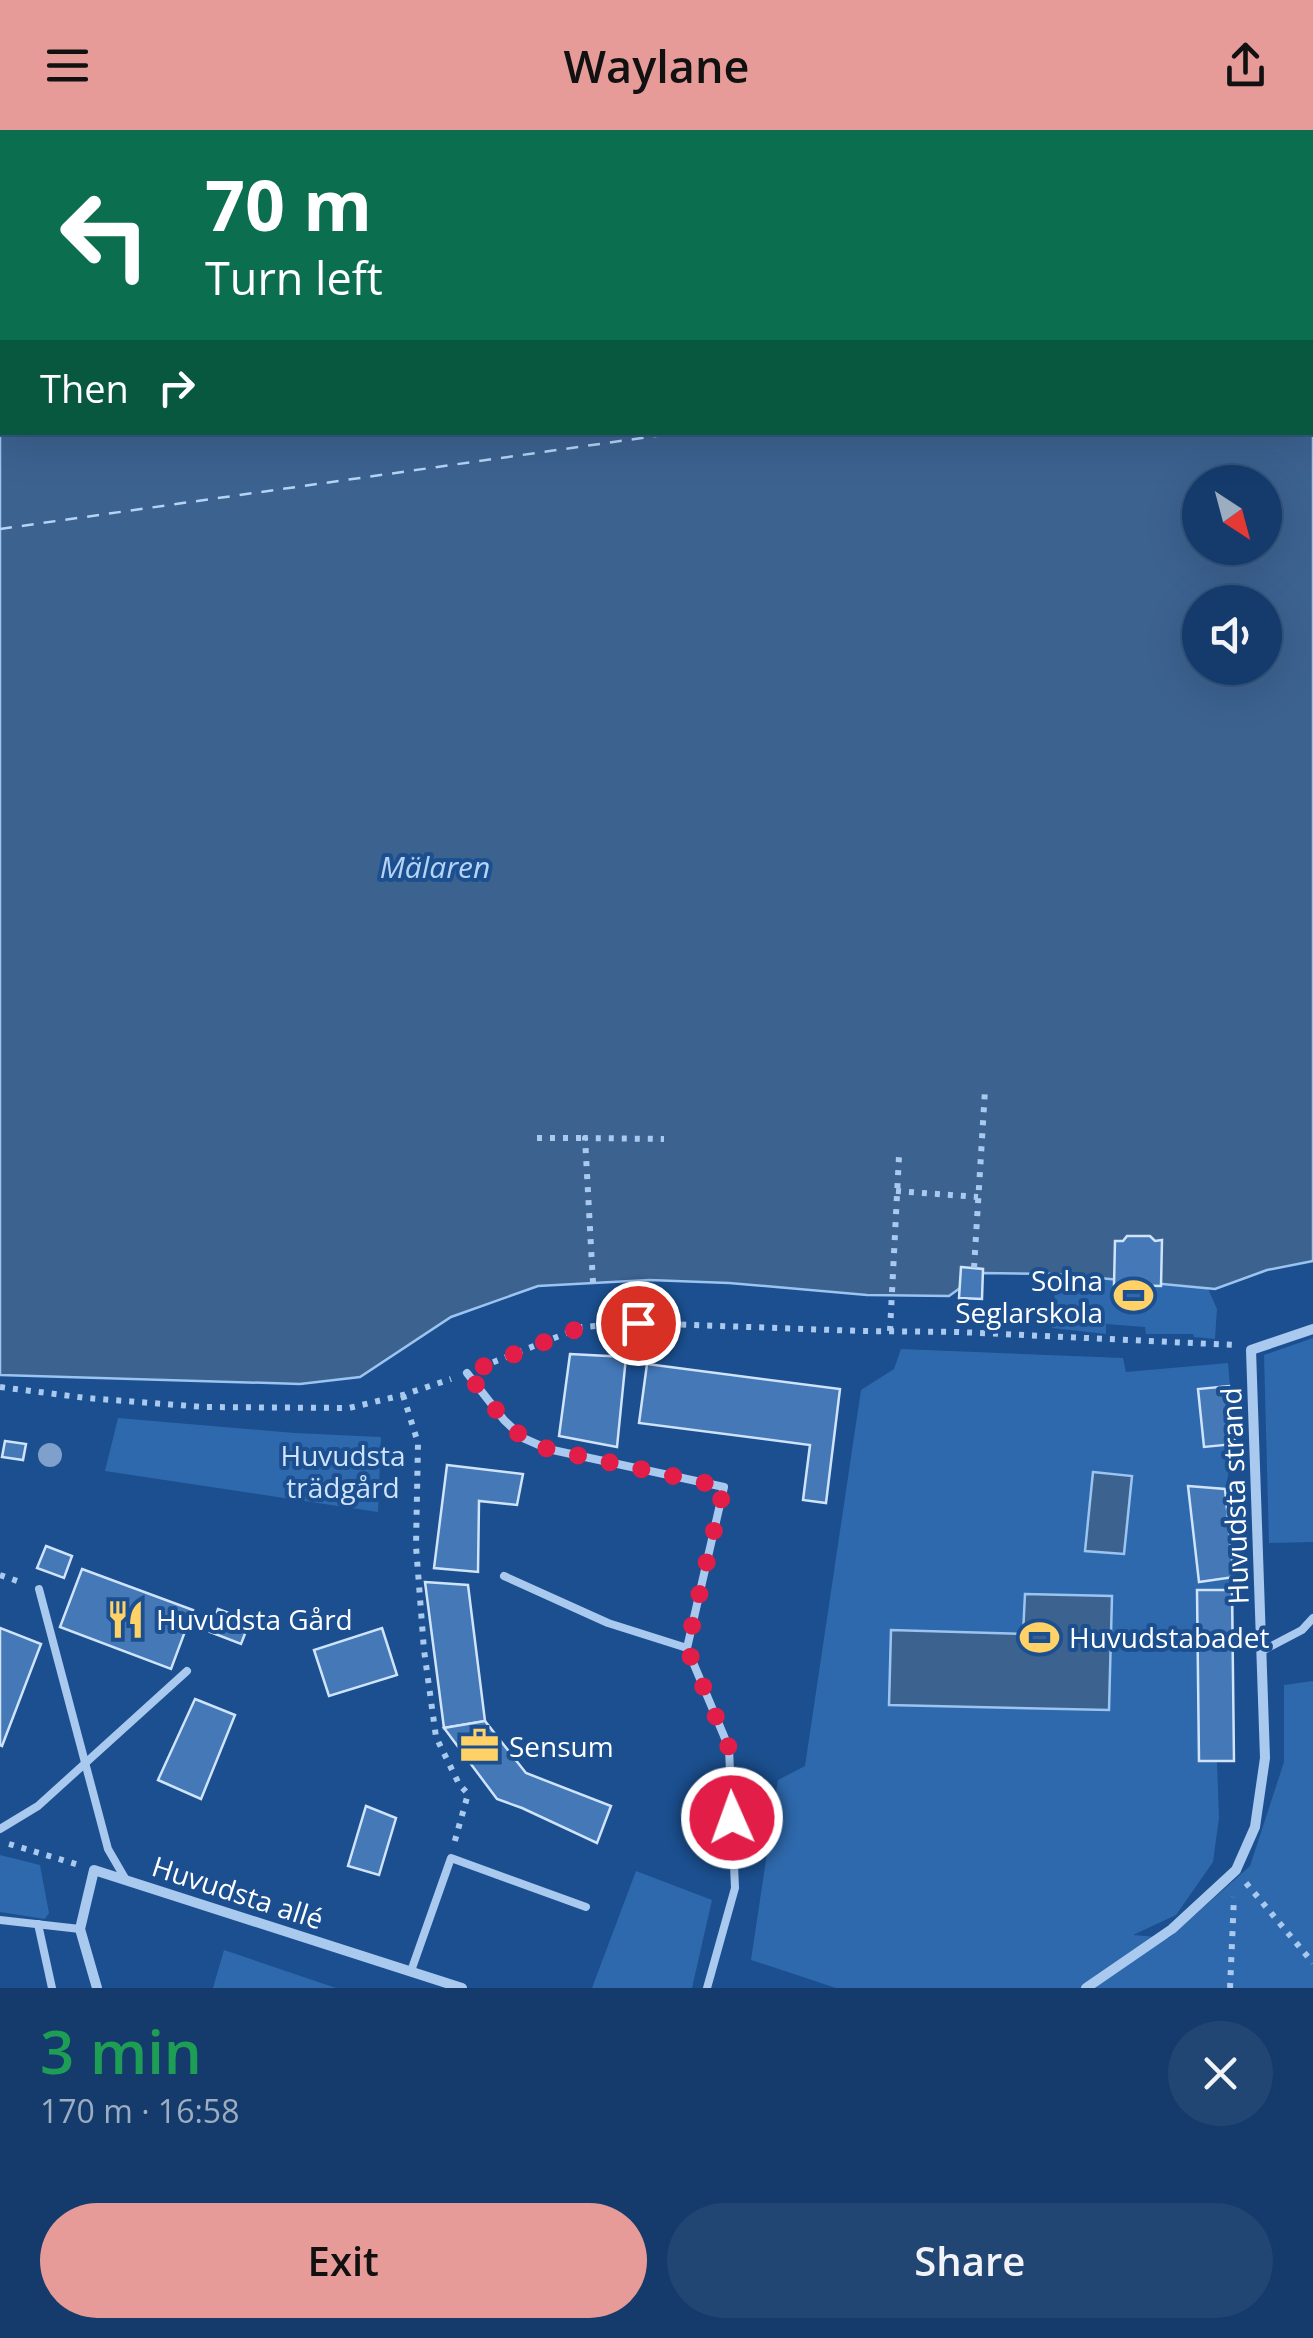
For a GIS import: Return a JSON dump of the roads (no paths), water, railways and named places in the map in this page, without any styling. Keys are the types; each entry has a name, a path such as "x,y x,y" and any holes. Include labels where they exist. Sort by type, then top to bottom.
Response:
{"street":[{"name":"Huvudsta strand","path":"1086,1988 1172,1928 1236,1870 1255,1827 1266,1758 1251,1350 1313,1329"},
{"name":"Huvudsta allé","path":"80,1929 94,1870 462,1988"},
{"path":"80,1929 97,1988"}],"lane":[{"path":"467,1373 504,1420 535,1444 724,1487 687,1648 729,1748 735,1888 708,1988"},
{"path":"504,1576 608,1623 687,1648"},
{"path":"38,1589 108,1849 126,1880"},
{"path":"1262,1651 1302,1630 1313,1618"},
{"path":"0,1829 38,1806 187,1671"},
{"path":"411,1971 450,1858 586,1907"},
{"path":"0,1920 80,1929"},
{"path":"38,1924 52,1988"}],"water":[{"name":"Mälaren","path":"0,435 1313,435 1313,1261 1267,1270 1215,1289 1057,1274 981,1273 949,1296 867,1295 649,1280 538,1286 451,1317 360,1377 300,1384 0,1375"},
{"path":"1093,1472 1132,1476 1124,1554 1085,1551"},
{"path":"1025,1594 1112,1596 1109,1710 889,1705 891,1630 1023,1634"}],"place":[{"name":"Solna Seglarskola","path":"1133,1296"},
{"name":"Huvudsta Gård","path":"126,1619"},
{"name":"Huvudstabadet","path":"1039,1637"},
{"name":"Sensum","path":"479,1746"}],"park label":[{"name":"Huvudsta trädgård","path":"343,1471"}]}
